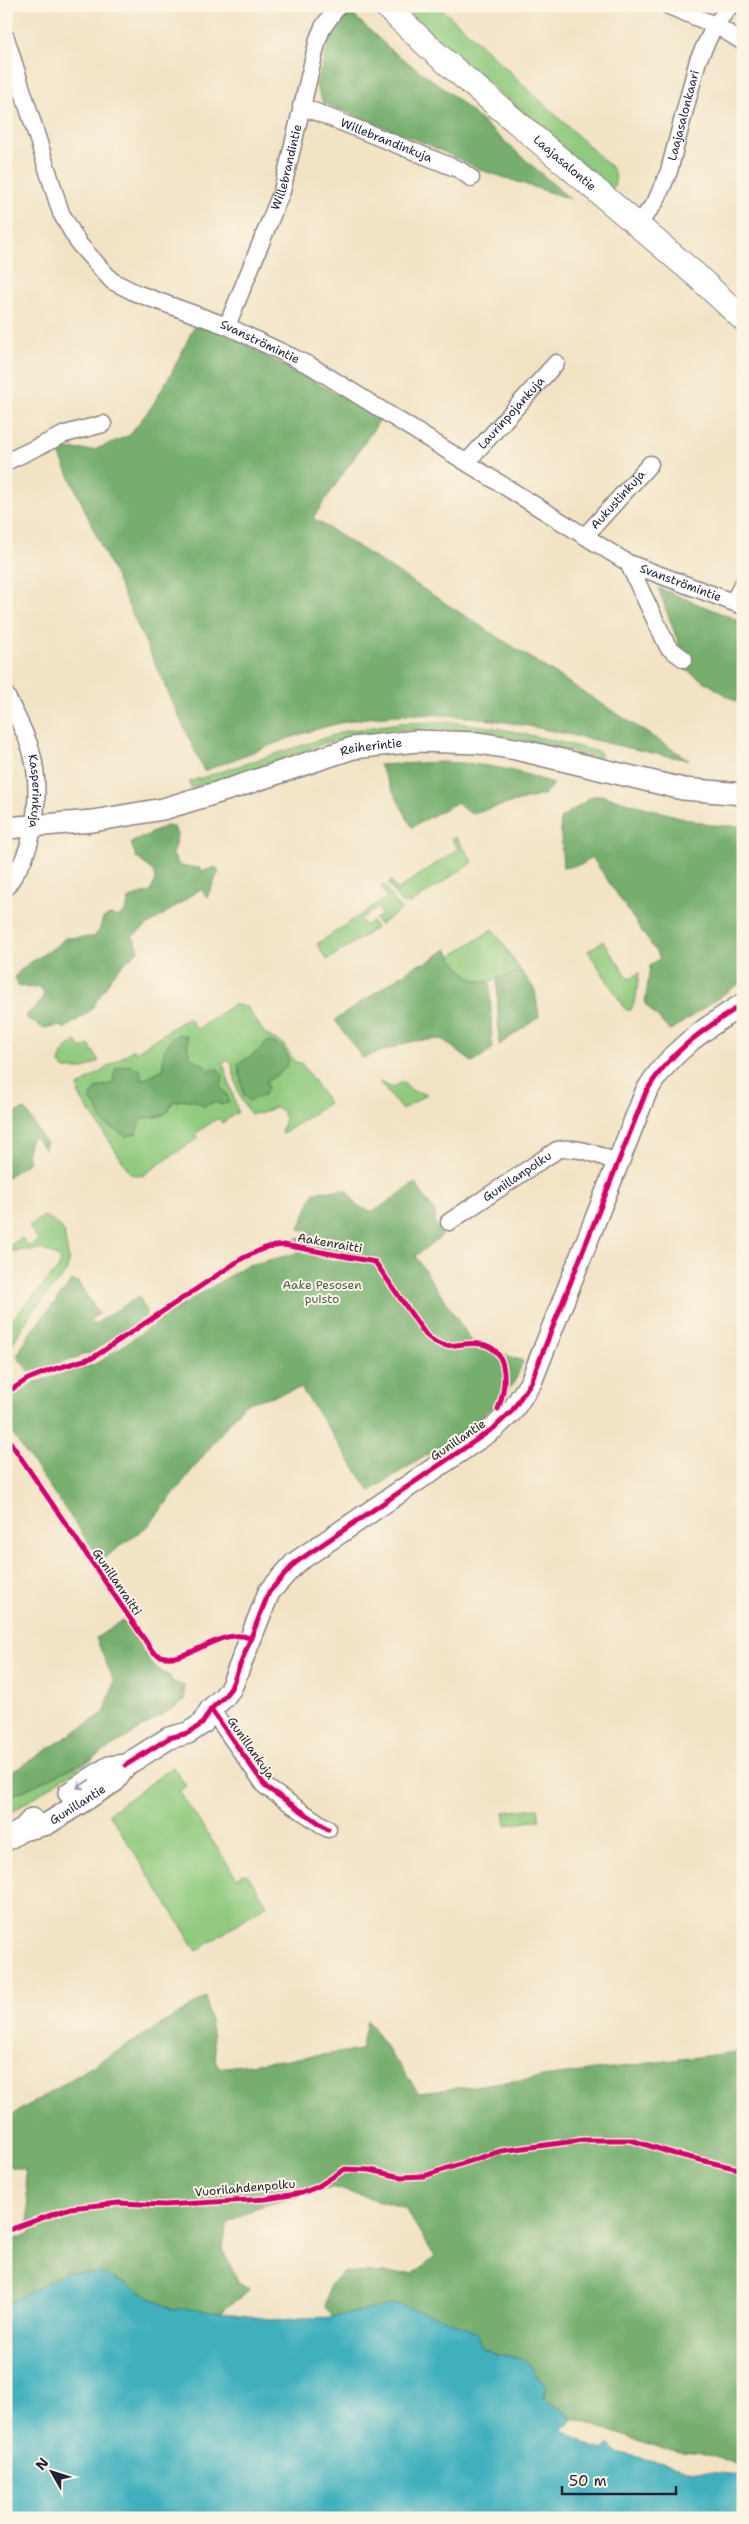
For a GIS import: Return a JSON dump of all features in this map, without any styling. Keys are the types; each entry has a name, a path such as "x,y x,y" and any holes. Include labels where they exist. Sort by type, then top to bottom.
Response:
{"main road":[{"name":"Laajasalontie","path":"386,6 432,50 638,225 743,319"}],"street":[{"name":"Willebrandintie","path":"227,326 282,191 318,39 323,27 338,6"},
{"path":"669,6 715,25 743,42"},
{"name":"Laajasalonkaari","path":"638,225 650,210 668,175 698,60 715,25 730,6"},
{"name":"Svanströmintie","path":"6,38 61,213 69,230 102,273 121,286 227,326 332,377 628,563 738,604 743,584"},
{"name":"Willebrandinkuja","path":"301,106 460,170 471,178"},
{"name":"Laurinpojankuja","path":"467,462 556,363"},
{"path":"6,462 65,434 103,424"},
{"name":"Aukustinkuja","path":"584,536 650,464"},
{"name":"Svanströmintie","path":"628,563 668,647 684,659"},
{"name":"Kasperinkuja","path":"6,695 29,744 33,758 36,794 34,825 24,858 6,888"},
{"name":"Reiherintie","path":"6,828 93,821 162,809 236,787 335,753 375,745 417,741 478,743 516,749 682,789 743,794"},
{"name":"Gunillantie","path":"14,1835 47,1824 116,1781 126,1765 169,1738 181,1720 193,1712 211,1709 231,1688 269,1592 295,1563 494,1428 522,1398 531,1382 646,1092 657,1073 688,1041 743,1004"},
{"name":"Gunillanpolku","path":"450,1222 556,1150 575,1149 619,1163"},
{"name":"Gunillankuja","path":"211,1709 266,1787 328,1828"}],"green space":[{"path":"401,6 438,6 612,168 616,180 613,187 610,190"},
{"path":"350,12 392,51 450,93 570,199 484,171 427,144 323,103 316,86 333,28"},
{"path":"198,319 381,418 313,518 689,760 493,720 414,714 374,717 330,725 204,771 57,449 94,450 130,435 152,406 172,372"},
{"path":"658,588 743,622 743,706 677,664 680,647"},
{"path":"448,722 505,730 543,738 600,752 600,758 484,731 448,729 397,730 331,741 247,772 191,788 189,782 346,731 400,723"},
{"path":"440,762 498,768 526,774 554,784 543,795 472,813 456,803 412,827 379,765"},
{"path":"600,795 709,825 743,826 743,981 670,1031 645,1004 650,966 660,958 592,857 583,864 563,868 560,819 593,796"},
{"path":"166,826 174,827 177,835 173,855 180,866 199,868 203,871 216,867 219,871 207,897 201,889 132,936 138,946 138,951 116,971 90,1011 64,1029 61,1026 43,1028 26,1018 28,1013 38,1006 44,994 39,986 29,988 18,985 15,976 65,938 94,937 99,931 103,918 110,915 117,917 126,911 129,898 151,892 155,880 154,872 136,857 131,843"},
{"path":"456,837 473,862 410,904 401,903 388,883 391,881 397,890 458,849 452,839"},
{"path":"384,885 401,910 379,925 375,919 382,915 378,908 360,919 365,926 372,922 376,928 327,960 317,944 387,897 381,887"},
{"path":"493,929 521,971 490,981 474,979 459,967 451,956"},
{"path":"603,941 629,979 639,973 636,998 631,1010 626,1010 588,951"},
{"path":"447,949 459,967 470,977 482,982 490,982 492,1049 473,1063 442,1039 413,1041 362,1058 335,1020 418,964 426,963"},
{"path":"521,971 535,990 539,1017 499,1045 497,979"},
{"path":"233,1005 246,1006 265,1034 283,1044 295,1062 301,1063 329,1103 283,1134 281,1131 285,1119 282,1110 274,1107 263,1113 251,1114 246,1108 240,1095 230,1060 223,1063 238,1112 222,1123 218,1118 195,1134 198,1138 142,1176 131,1174 79,1095 78,1087 134,1049 136,1052 188,1017 197,1029","holes":["266,1042 281,1072 266,1082 264,1095 249,1101 244,1096 238,1064 259,1051","188,1055 194,1061 202,1063 227,1095 204,1106 188,1100 171,1103 164,1114 143,1119 137,1128 126,1136 103,1123 96,1105 96,1088 113,1083 142,1081"]},
{"path":"178,1034 187,1036 189,1052 192,1058 208,1070 218,1069 223,1075 221,1088 227,1095 229,1102 222,1105 214,1102 204,1106 192,1100 176,1101 172,1103 164,1114 143,1119 137,1128 136,1134 126,1136 103,1123 96,1105 90,1101 95,1090 113,1083 115,1069 122,1066 128,1065 140,1070 142,1080 164,1069 165,1049"},
{"path":"76,1041 82,1049 89,1045 99,1061 84,1069 65,1069 60,1064 61,1056"},
{"path":"266,1042 275,1043 282,1048 289,1062 281,1072 266,1082 268,1088 264,1095 249,1101 244,1096 238,1064 259,1051"},
{"path":"402,1081 413,1091 427,1094 402,1110 379,1082 393,1088"},
{"path":"25,1109 46,1144 45,1149 33,1136 29,1142 29,1162 6,1178 6,1133 12,1114"},
{"name":"Aake Pesosen puisto","path":"415,1183 436,1214 435,1223 443,1235 415,1256 473,1343 523,1361 515,1380 501,1398 467,1428 370,1491 301,1388 244,1404 149,1525 101,1560 6,1425 6,1403 33,1383 98,1363 175,1310 245,1266 297,1253 296,1238 312,1236 309,1231 299,1229 314,1192 347,1190 357,1206 373,1212"},
{"path":"44,1216 52,1220 64,1231 69,1262 66,1272 29,1316 11,1346 6,1339 6,1326 58,1269 61,1260 43,1250 6,1252 6,1248 22,1238 28,1247 39,1241 29,1226"},
{"path":"72,1281 78,1282 99,1314 90,1320 93,1325 139,1296 146,1312 145,1317 90,1353 29,1372 17,1356 30,1333"},
{"path":"123,1620 151,1664 170,1677 173,1682 184,1686 185,1701 100,1754 6,1799 6,1776 104,1713 114,1682 96,1638"},
{"path":"100,1754 6,1816 6,1799"},
{"path":"173,1767 186,1786 179,1791 237,1878 246,1873 267,1904 197,1951 109,1813"},
{"path":"538,1808 540,1820 506,1825 504,1812"},
{"path":"206,1997 218,2068 361,2050 367,2020 419,2093 743,2051 743,2466 702,2453 663,2449 572,2418 567,2412 544,2400 547,2385 535,2375 531,2366 522,2358 497,2355 395,2304 333,2317 325,2307 330,2285 343,2272 413,2274 435,2257 405,2208 332,2187 256,2208 228,2223 222,2249 239,2283 250,2290 220,2312 173,2310 128,2285 102,2274 66,2272 6,2305 6,2243 30,2233 25,2169 6,2166 6,2119"}],"water":[{"path":"66,2272 102,2274 128,2285 173,2310 198,2309 269,2319 333,2317 395,2304 447,2319 477,2333 481,2347 497,2355 522,2358 531,2366 535,2375 547,2385 544,2400 567,2412 572,2418 570,2424 562,2428 563,2431 591,2446 603,2450 609,2444 617,2452 694,2471 743,2475 743,2518 6,2518 6,2305"}],"cycle path":[{"path":"126,1765 169,1738 188,1733 202,1724 211,1709 231,1688 269,1592 295,1563 494,1428 512,1411 531,1382 646,1092 665,1065 688,1042 743,1004"},
{"name":"Aakenraitti","path":"6,1393 28,1379 94,1357 243,1258 267,1247 284,1245 375,1262 426,1335 434,1341 447,1346 473,1343 491,1347 502,1361 504,1370 503,1391 498,1409"},
{"name":"Gunillanraitti","path":"6,1436 153,1652 164,1657 175,1657 225,1638 238,1636 250,1638"},
{"path":"211,1709 266,1787 328,1829"},
{"name":"Vuorilahdenpolku","path":"6,2231 70,2208 119,2203 164,2205 266,2199 302,2193 317,2187 345,2169 370,2170 401,2177 424,2176 501,2151 583,2140 631,2140 675,2154 743,2170"}]}
